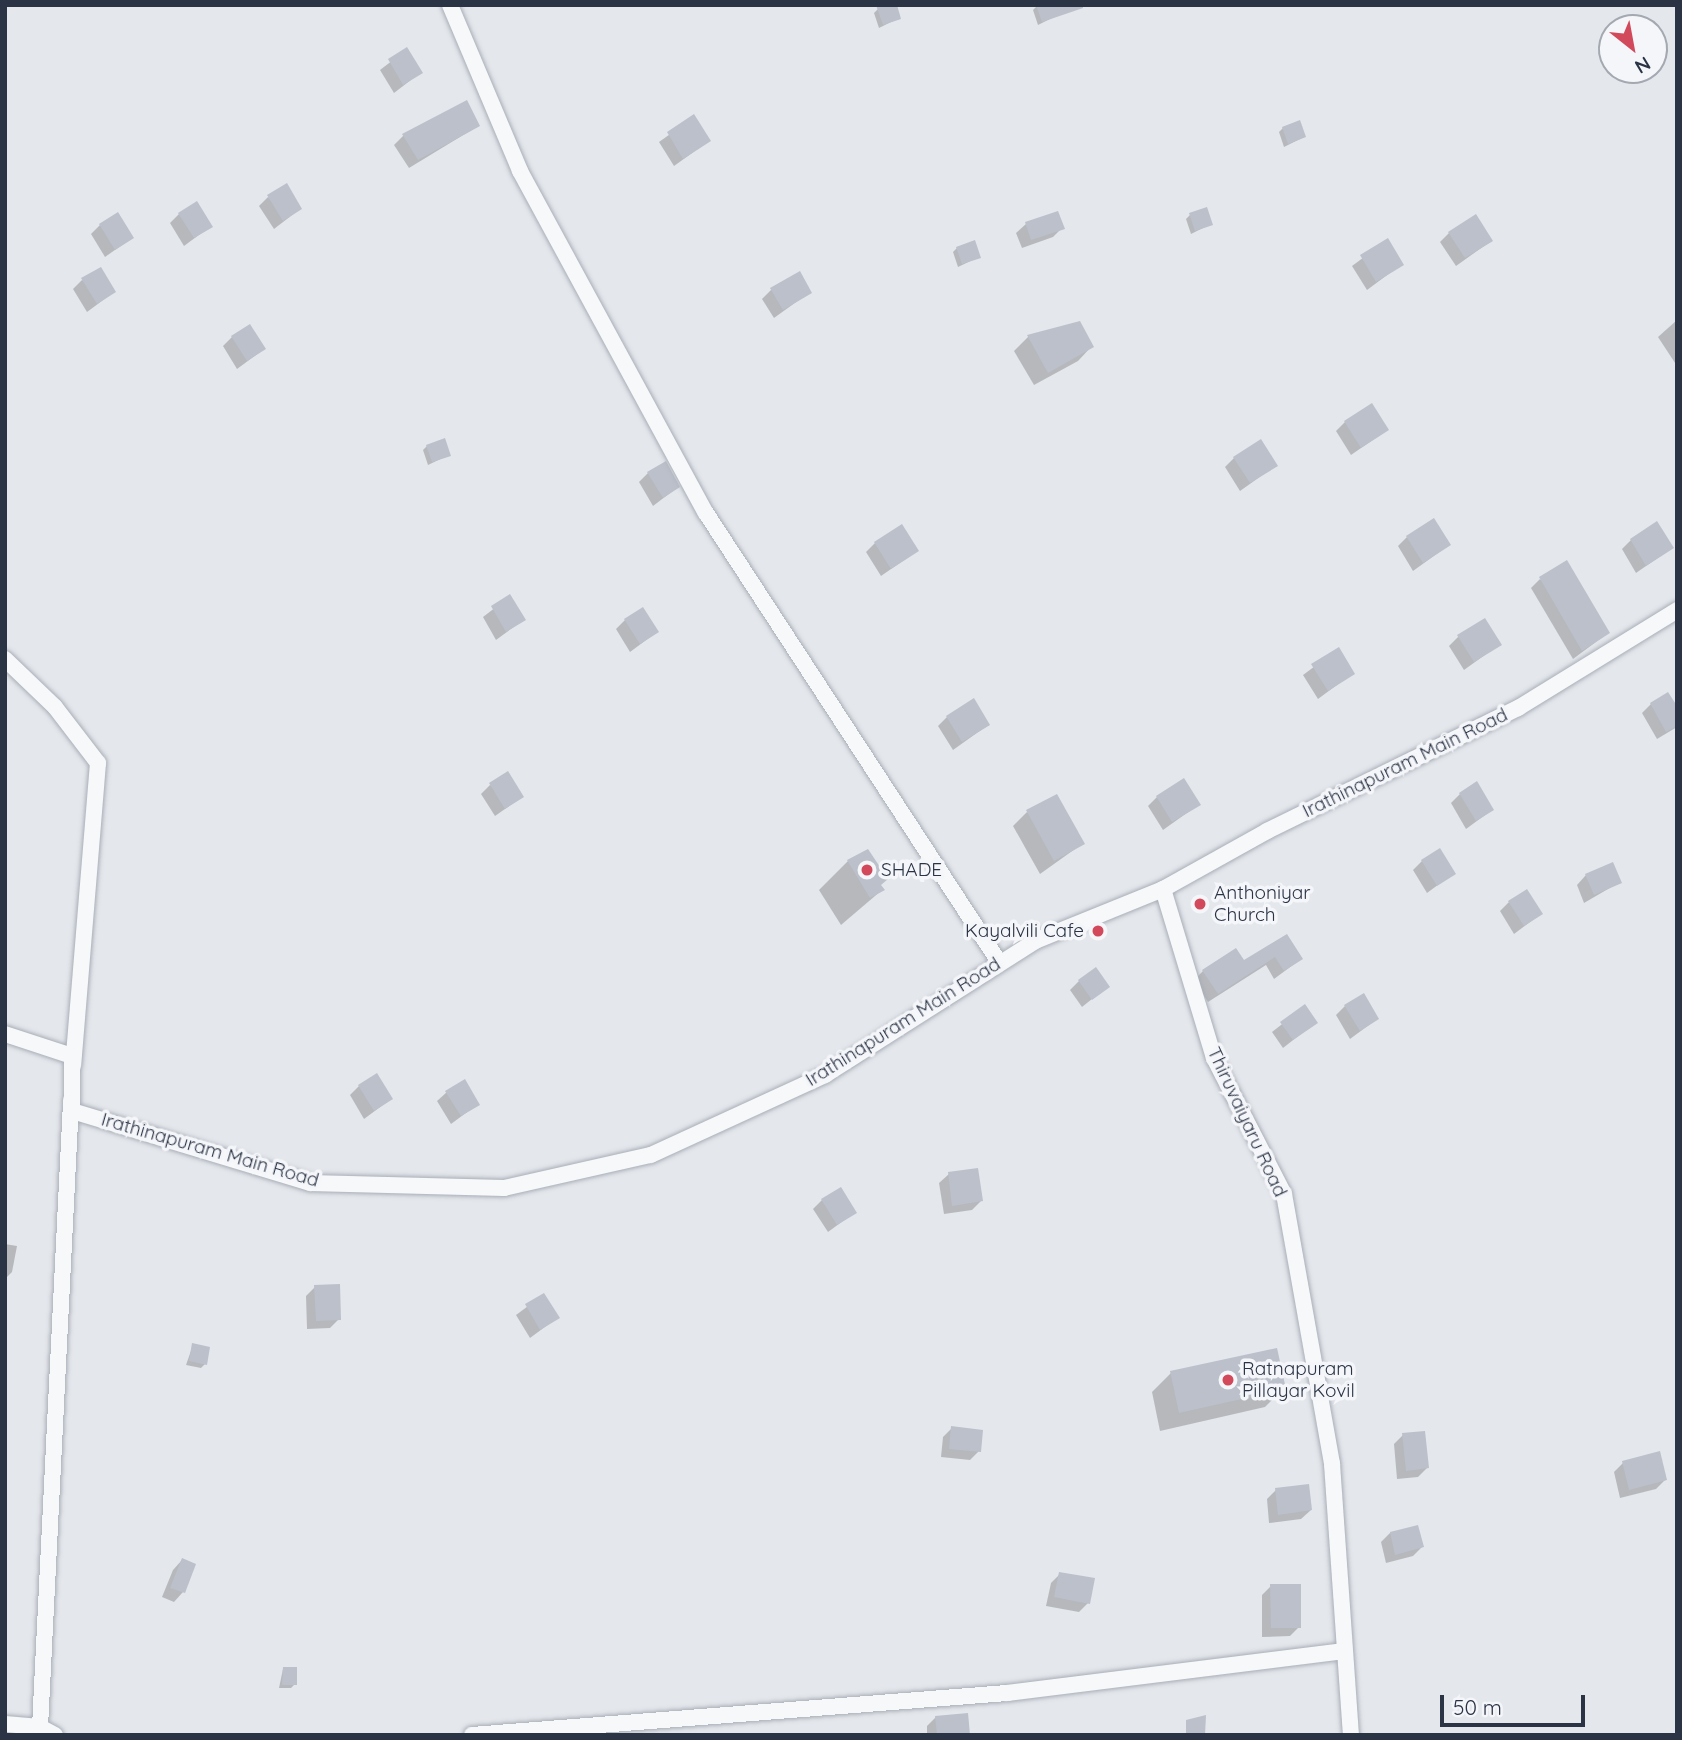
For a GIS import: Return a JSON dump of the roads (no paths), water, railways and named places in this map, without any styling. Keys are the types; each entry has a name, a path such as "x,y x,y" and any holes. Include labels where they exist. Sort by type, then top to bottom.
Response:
{"street":[{"path":"450,5 520,171 706,513 999,962"},
{"name":"Irathinapuram Main Road","path":"5,1034 72,1056 72,1111 310,1183 504,1188 651,1155 825,1075 1035,941 1164,889 1267,831 1518,708 1677,610"},
{"path":"5,659 54,707 98,763 72,1078 47,1731 5,1724"},
{"name":"Thiruvaiyaru Road","path":"1164,889 1214,1058 1284,1194 1332,1464 1351,1735"},
{"path":"472,1735 1007,1693 1344,1651"}],"place":[{"name":"SHADE","path":"867,870"},
{"name":"Anthoniyar Church","path":"1200,904"},
{"name":"Kayalvili Cafe","path":"1098,931"},
{"name":"Ratnapuram Pillayar Kovil","path":"1228,1380"}]}
